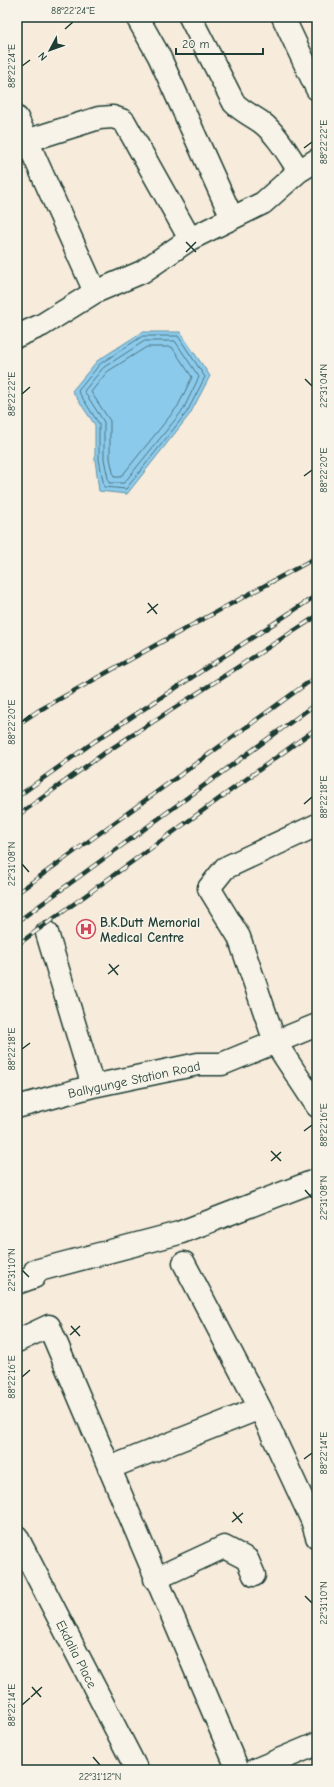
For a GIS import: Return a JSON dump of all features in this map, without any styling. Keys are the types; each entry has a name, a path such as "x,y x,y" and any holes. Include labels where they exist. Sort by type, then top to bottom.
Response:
{"street":[{"path":"137,17 159,56 232,218"},
{"path":"17,336 42,325 95,292 142,272 190,239 263,203 308,166 261,122 243,112 234,103 190,17"},
{"path":"283,17 317,89"},
{"path":"26,141 99,118 113,117 124,121 190,239"},
{"path":"17,118 95,292"},
{"path":"317,825 224,868 209,888 239,937 275,1042 317,1106"},
{"path":"47,933 93,1086"},
{"name":"Ballygunge Station Road","path":"17,1107 93,1086 198,1064 222,1064 317,1025"},
{"path":"17,1283 34,1278 35,1271 179,1233 317,1180"},
{"path":"184,1263 260,1408 315,1525"},
{"path":"17,1340 48,1326 238,1770"},
{"path":"109,1468 260,1408"},
{"path":"155,1579 224,1547 247,1559 254,1575"},
{"name":"Ekdalia Place","path":"20,1550 137,1770"},
{"path":"255,1770 317,1744"}],"water":[{"path":"142,332 180,332 210,376 190,414 127,494 99,491 95,459 95,425 72,391 97,361"}],"railway":[{"path":"17,725 38,711 317,557"},
{"path":"17,797 95,741 317,595"},
{"path":"17,816 103,754 317,616"},
{"path":"17,893 317,676"},
{"path":"17,922 317,703"},
{"path":"17,945 317,728"}],"place":[{"name":"B.K.Dutt Memorial Medical Centre","path":"86,929"}]}
